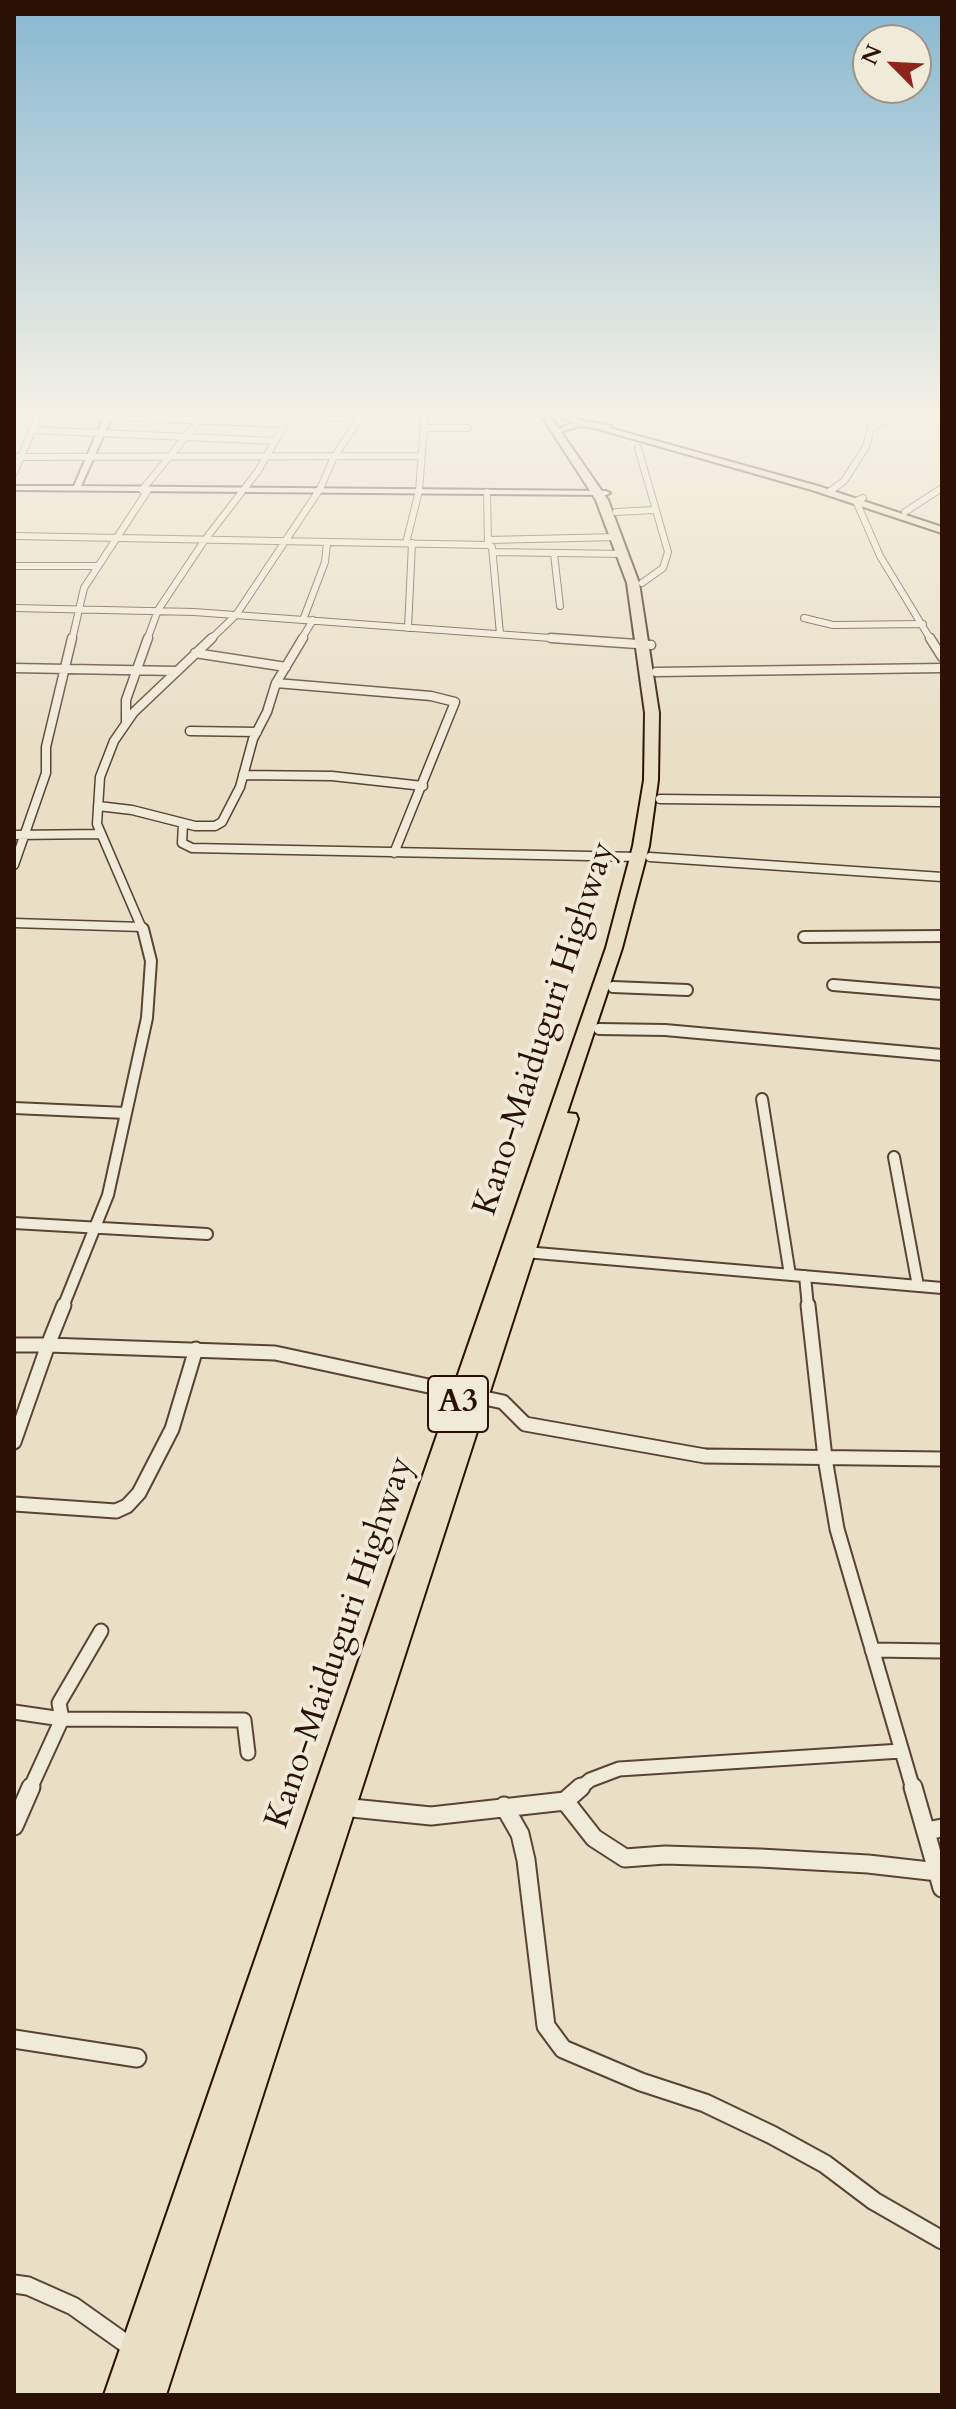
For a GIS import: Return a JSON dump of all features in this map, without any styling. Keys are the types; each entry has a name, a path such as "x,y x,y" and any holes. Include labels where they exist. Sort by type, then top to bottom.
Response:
{"highway":[{"name":"Kano-Maiduguri Highway","path":"122,2395 206,2183 342,1807 469,1396 525,1252 613,987 660,799 663,737 656,672 614,524"},
{"name":"Kano-Maiduguri Highway","path":"148,2395 206,2183 645,857 652,737 642,583 617,524"}],"street":[{"path":"14,865 19,835 46,773 46,747 84,588 124,524"},
{"path":"126,723 124,709 158,610 217,524"},
{"path":"14,1442 48,1345 108,1195 147,1018 151,961 142,927 97,824 100,777 114,741 126,723 236,615 296,524"},
{"path":"408,628 409,543 413,524"},
{"path":"489,524 500,634"},
{"path":"642,583 663,568 668,552 659,524"},
{"path":"869,524 880,556 942,657"},
{"path":"14,536 327,544 621,546"},
{"path":"303,620 325,562 327,544"},
{"path":"490,546 554,554 621,546"},
{"path":"554,554 560,606"},
{"path":"14,566 96,566"},
{"path":"14,608 158,610 646,645"},
{"path":"804,618 833,625 923,624"},
{"path":"98,806 132,810 204,827 222,822 243,775 276,683 313,620"},
{"path":"195,653 286,667"},
{"path":"14,668 176,671"},
{"path":"656,672 942,668"},
{"path":"276,683 431,696 455,702 394,853"},
{"path":"190,731 257,732"},
{"path":"243,775 332,776 423,786"},
{"path":"660,799 942,802"},
{"path":"183,824 182,843 192,848 645,857 942,877"},
{"path":"19,835 101,834"},
{"path":"14,923 142,927"},
{"path":"804,937 942,936"},
{"path":"833,985 942,994"},
{"path":"613,987 687,990"},
{"path":"599,1029 665,1030 942,1055"},
{"path":"565,1801 594,1838 625,1858 665,1855 868,1864 940,1880 934,1829 901,1751 837,1529 798,1275 762,1099"},
{"path":"14,1108 126,1113"},
{"path":"894,1157 918,1286"},
{"path":"14,1223 207,1234"},
{"path":"525,1252 942,1288"},
{"path":"14,1345 275,1353 503,1402 525,1424 705,1456 942,1459"},
{"path":"14,1504 116,1511 127,1506 139,1493 172,1429 196,1349"},
{"path":"14,1826 62,1719 59,1703 101,1631"},
{"path":"872,1650 942,1651"},
{"path":"14,1712 62,1719 244,1720 248,1753"},
{"path":"342,1807 431,1816 565,1801 590,1780 619,1769 901,1751"},
{"path":"504,1806 520,1834 526,1860 546,2026 563,2049 641,2082 705,2103 772,2135 825,2164 874,2201 942,2240"},
{"path":"14,2039 137,2058"},
{"path":"14,2284 28,2286 73,2306 137,2352"}]}
